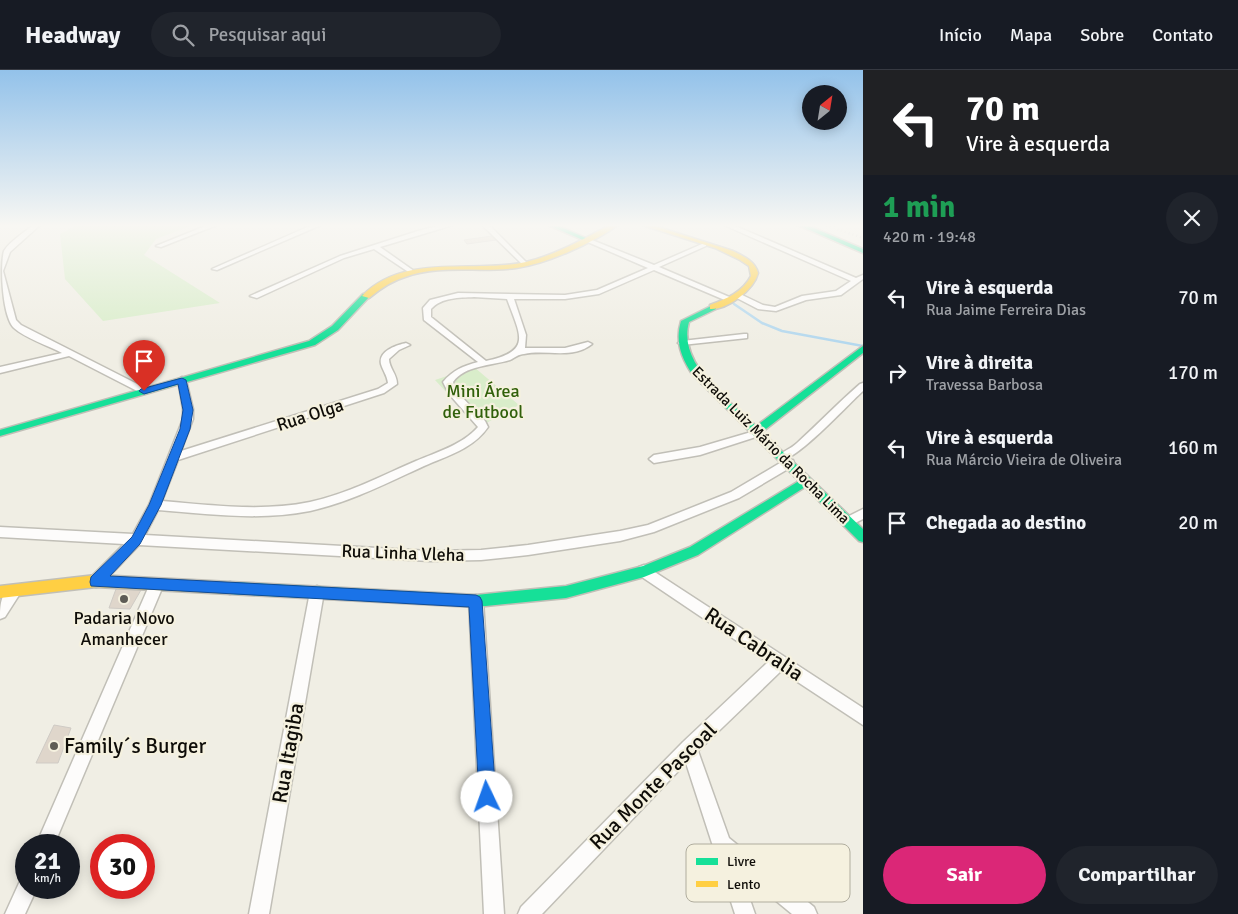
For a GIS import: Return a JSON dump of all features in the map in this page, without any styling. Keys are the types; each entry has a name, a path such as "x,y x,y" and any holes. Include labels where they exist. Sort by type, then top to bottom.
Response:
{"main road":[{"path":"0,434 320,340 334,330 367,295 388,282 412,272 443,266 503,267 522,264"},
{"path":"682,343 682,327 686,321 704,310 733,298 754,280 753,267 749,264"},
{"name":"Estrada Luiz Mário da Rocha Lima","path":"682,343 695,372 863,537"},
{"path":"757,432 862,350"},
{"path":"7,592 96,582 476,601 566,592 644,572 694,550 807,481"}],"street":[{"path":"215,269 226,264"},
{"path":"254,296 325,264"},
{"path":"401,264 412,272"},
{"path":"646,264 733,298 776,310 805,298 838,293 860,279"},
{"path":"484,363 427,318 425,312 427,306 452,296 584,295 613,287 658,264"},
{"path":"824,264 860,279"},
{"path":"0,271 9,321 26,332 72,353 144,391"},
{"path":"510,296 521,335 522,346 520,351"},
{"path":"682,343 744,336"},
{"name":"Rua Olga","path":"174,457 381,391 392,384 392,379 384,363 385,358 396,348 406,344"},
{"path":"155,505 256,511 309,506 337,498 455,448 480,432 482,423 452,392 448,382 454,374 484,363 506,358 520,351 566,351 588,344"},
{"path":"0,370 72,353"},
{"path":"96,582 136,540 155,505 188,419 182,380"},
{"name":"Rua Linha Vleha","path":"0,532 430,556 481,556 620,536 650,529 735,496 786,460 863,386"},
{"path":"654,459 700,451 757,432"},
{"path":"847,522 863,514"},
{"name":"Rua Cabralia","path":"644,572 863,717"},
{"path":"50,834 156,586"},
{"path":"0,613 7,592"},
{"name":"Rua Itagiba","path":"259,914 317,592"},
{"path":"476,601 494,914"},
{"name":"Rua Monte Pascoal","path":"528,914 689,748 780,661"},
{"path":"689,748 723,844"},
{"path":"15,914 22,899"},
{"path":"741,902 745,914"},
{"path":"793,902 808,914"}],"green space":[{"path":"63,264 159,264 220,303 103,321 65,279"},
{"name":"Mini Área de Futbool","path":"474,367 519,405 479,427 435,380"}],"building":[{"name":"Padaria Novo Amanhecer","path":"116,589 141,590 130,609 109,608"},
{"name":"Family´s Burger","path":"54,725 71,728 58,763 36,763"}],"waterway":[{"path":"734,304 762,323 782,331 863,346"}],"traffic: fast":[{"path":"0,433 312,343 335,328 366,296"},
{"path":"713,307 685,321 683,328 682,341 688,360 695,372 863,537"},
{"path":"756,431 863,349"},
{"path":"230,588 476,601 566,592 644,571 694,551 807,481"}],"traffic: slow":[{"path":"366,296 384,283 402,275 420,271 495,268 523,264"},
{"path":"713,307 737,296 747,287 754,275 754,270 750,264"},
{"path":"0,592 96,581 230,588"}],"place":[{"name":"Padaria Novo Amanhecer","path":"124,599"},
{"name":"Family´s Burger","path":"54,746"}],"route":[{"path":"144,391 182,380 188,419 155,505 136,540 96,582 476,601 487,797"}]}
